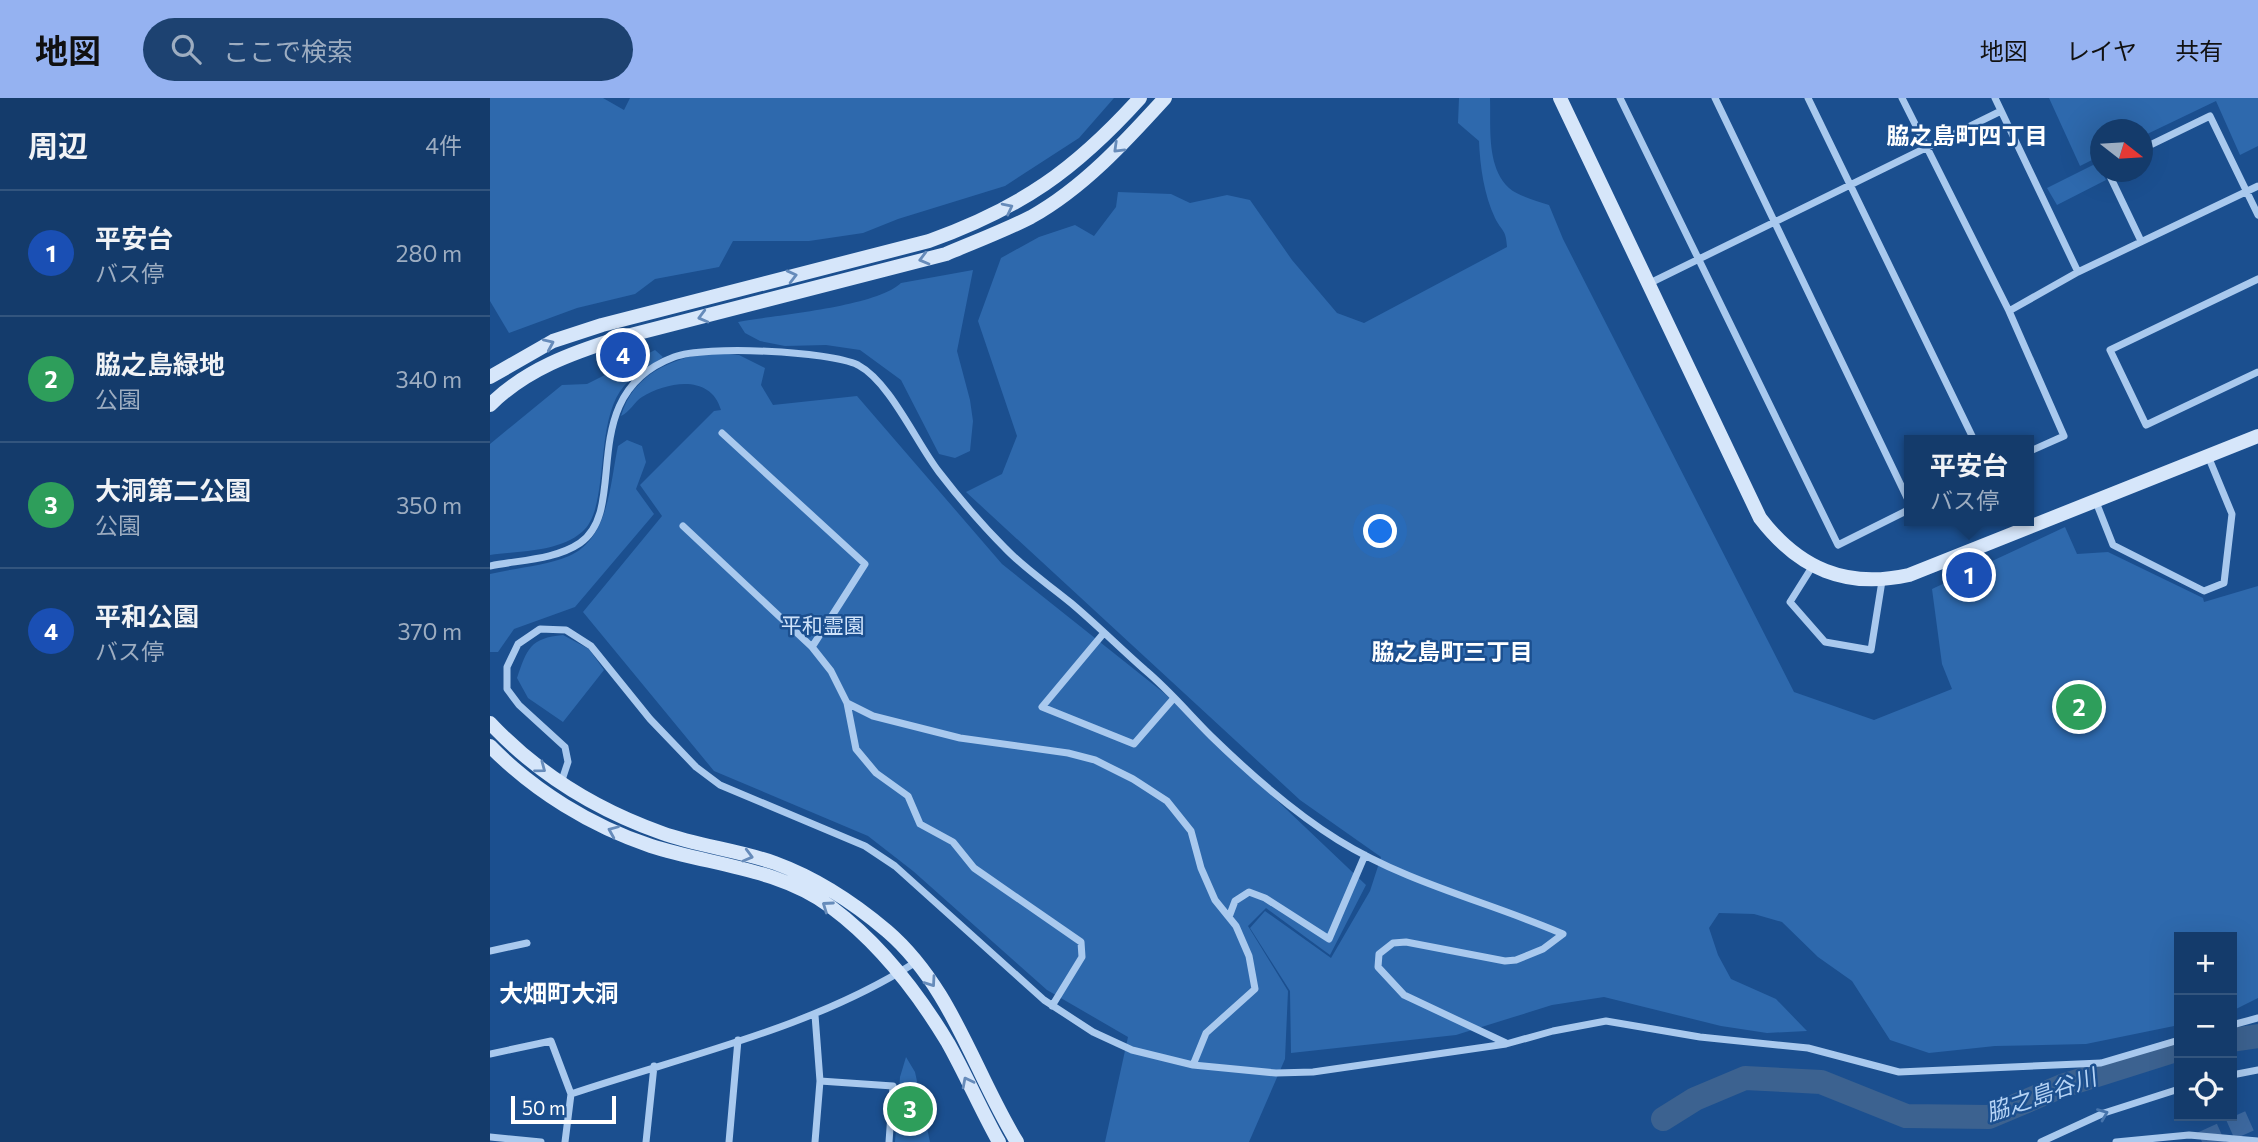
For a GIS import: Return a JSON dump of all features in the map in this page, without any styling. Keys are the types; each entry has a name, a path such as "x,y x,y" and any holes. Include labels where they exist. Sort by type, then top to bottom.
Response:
{"street":[{"path":"490,377 553,341 929,241 973,225 1017,204 1058,178 1109,132 1140,98"},
{"path":"490,405 533,372 570,354 619,338 946,254 989,237 1032,216 1098,168 1165,98"},
{"path":"1560,98 1760,518 1770,531 1812,567 1850,578 1882,581 1932,568 2258,436"},
{"path":"1620,98 1700,257 1838,545 1904,510"},
{"path":"1714,98 1776,222 1904,496"},
{"path":"1808,98 1972,435"},
{"path":"1902,98 2009,311 2064,436 2034,449"},
{"path":"1995,98 2078,272"},
{"path":"1647,284 2001,111"},
{"path":"2153,144 2210,116 2258,215"},
{"path":"2113,182 2141,241"},
{"path":"2009,311 2078,272 2258,186"},
{"path":"2258,279 2110,350 2146,425 2258,372"},
{"path":"490,566 566,551 584,541 601,506 612,426 621,401 641,376 674,356 716,349 835,358 856,364 873,375 887,391 941,474 1003,547 1103,634 1174,698 1212,737 1282,798 1337,840 1365,855 1563,933 1543,948 1516,960 1406,942 1393,943 1380,954 1378,967 1404,995 1506,1044"},
{"path":"722,433 865,564 812,647"},
{"path":"2096,502 2113,545 2204,591 2224,583 2232,514 2208,456"},
{"path":"683,526 812,647 831,671 847,703 856,749 876,772 908,796 920,824 953,842 974,868 1081,942 1082,957 1052,1006"},
{"path":"1812,567 1790,602 1825,642 1871,650 1882,581"},
{"path":"561,783 568,762 565,747 519,705 507,689 507,667 518,644 540,629 566,630 591,646 650,719 696,767 720,785 865,846 895,866 1052,1006 1093,1032 1132,1050 1193,1065 1276,1073 1312,1072 1506,1044 1553,1031 1606,1021 1700,1037 1808,1048 1899,1072 2101,1063 2174,1041"},
{"path":"1103,634 1042,706 1134,744 1174,698"},
{"path":"847,703 873,716 960,738 1069,753 1095,760 1133,779 1167,801 1191,831 1201,868 1215,900 1229,917 1249,956 1255,989 1206,1033 1193,1065"},
{"path":"490,723 508,741 561,783 627,820 665,834 774,863 814,881 888,932 917,962 947,1007 1017,1142"},
{"path":"490,746 511,767 544,792 609,831 652,846 757,873 798,888 830,907 899,973 948,1043 999,1142"},
{"path":"1229,917 1235,901 1249,892 1265,898 1329,939 1365,855"},
{"path":"490,951 527,943"},
{"path":"572,1094 815,1015 876,988 917,962"},
{"path":"814,1142 820,1081 815,1015"},
{"path":"2237,1024 2258,1018"},
{"path":"729,1142 738,1040"},
{"path":"490,1054 551,1041 572,1094 565,1142"},
{"path":"646,1142 654,1066"},
{"path":"2237,1074 2258,1070"},
{"path":"820,1081 893,1086 889,1142"},
{"path":"2041,1142 2104,1112 2174,1091"},
{"path":"2116,1142 2189,1135 2258,1141"},
{"path":"490,1137 541,1142"}],"green space":[{"path":"490,98 603,98 624,110 630,98 1114,98 1079,138 1005,186 898,219 863,233 809,241 733,241 719,267 655,279 635,294 577,308 509,333 490,301"},
{"path":"1459,98 1490,98 1491,146 1496,169 1509,188 1549,205 1563,239 1794,692 1874,720 1952,689 1942,664 1932,589 2065,527 2077,554 2108,552 2203,598 2204,602 2258,586 2258,998 2237,1008 2237,932 2174,932 2174,1026 2086,1044 1995,1046 1929,1053 1890,1040 1852,981 1818,957 1782,922 1754,914 1719,913 1709,928 1718,955 1731,979 1776,999 1807,1031 1767,1033 1721,1026 1604,997 1552,1005 1456,1035 1291,1053 1290,991 1250,928 1265,911 1331,958 1370,891 1381,857 1300,800 966,492 1002,474 1017,436 978,321 1001,258 1039,237 1075,225 1094,236 1116,207 1118,192 1171,194 1190,203 1227,195 1250,200 1292,260 1337,313 1364,323 1507,247 1505,234 1495,218 1485,190 1479,141 1458,123"},
{"path":"2049,98 2258,98 2258,146 2240,155 2216,101 2153,131 2153,119 2090,119 2090,161 2080,166"},
{"path":"2090,166 2090,182 2102,182 2057,205 2047,188"},
{"path":"973,270 957,351 973,421 970,451 955,458 939,454 901,380 860,350 826,345 785,346 760,341 745,333 738,322 848,304 888,291 901,283"},
{"path":"655,350 663,357 628,382 614,402 608,421 596,504 591,520 582,532 573,539 550,547 490,555 490,444 562,385 587,384"},
{"name":"平和霊園","path":"709,352 739,355 765,368 761,385 773,405 857,396 1002,564 1164,693 1366,885 1330,955 1266,908 1248,926 1288,991 1285,1059 1249,1142 1105,1142 1128,1037 1047,990 913,871 868,836 714,771 583,612 662,516 640,485 714,411 721,410 716,398 708,391 688,384 652,391 621,416 627,402 634,389 655,371 680,359"},
{"path":"627,440 642,446 646,462 636,489 654,514 575,607 514,629 498,652 490,652 490,574 550,562 569,556 582,548 600,523 610,493 618,446"},
{"path":"563,635 589,649 604,670 563,722 528,698 517,678 531,647 543,639"},
{"path":"906,1057 915,1072 930,1142 895,1142 900,1077"}],"waterway":[{"name":"脇之島谷川","path":"2237,1039 2258,1036"},
{"name":"脇之島谷川","path":"1663,1119 1695,1099 1745,1078 1821,1082 1906,1116 1989,1117 2062,1086 2174,1051"}],"tunnel":[{"path":"2202,1142 2258,1117"}],"place":[{"name":"平和公園","path":"623,355"},
{"name":"平安台","path":"1969,575"},
{"name":"脇之島緑地","path":"2079,707"},
{"name":"大洞第二公園","path":"910,1109"}],"district":[{"name":"脇之島町四丁目","path":"1967,136"},
{"name":"脇之島町三丁目","path":"1452,652"},
{"name":"大畑町大洞","path":"559,994"}]}
